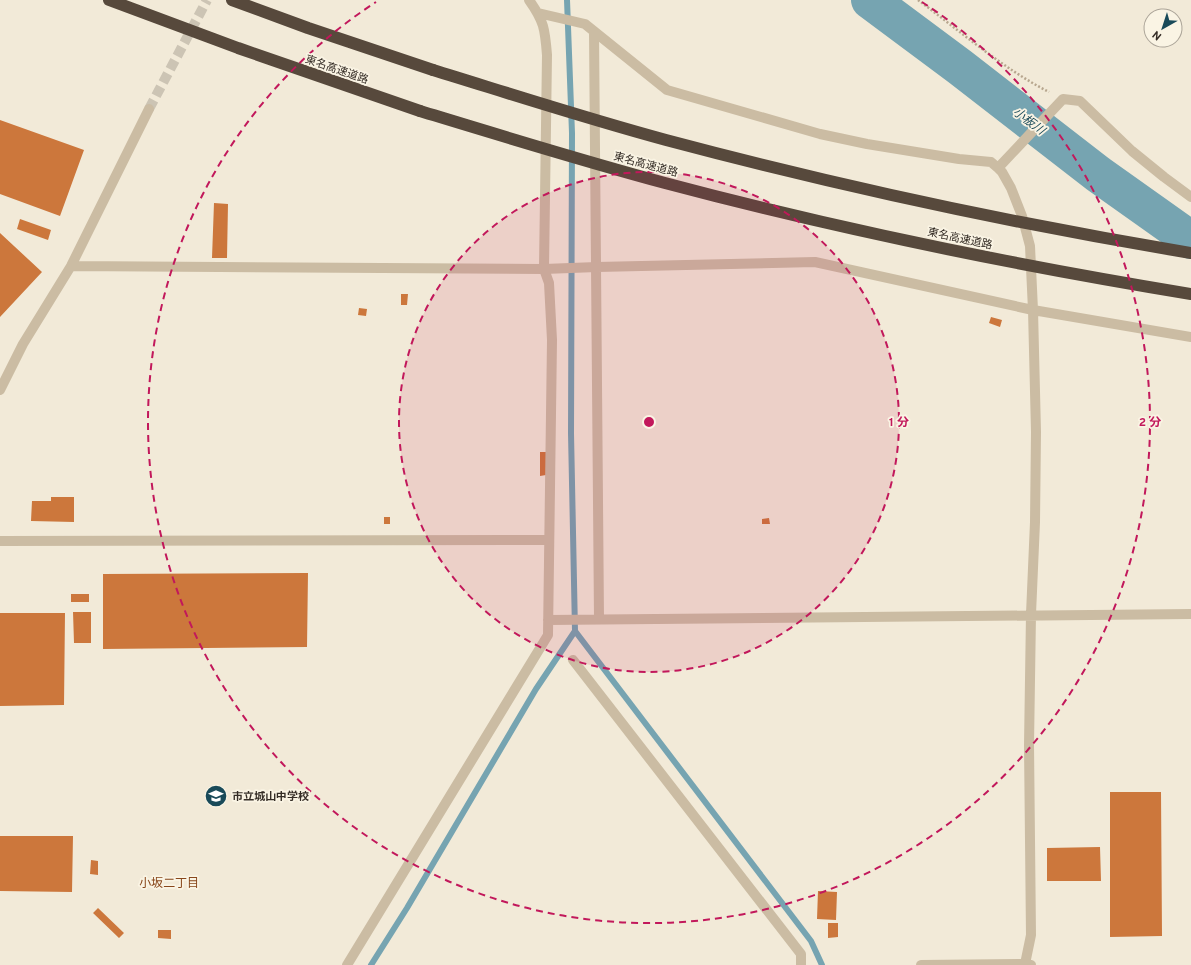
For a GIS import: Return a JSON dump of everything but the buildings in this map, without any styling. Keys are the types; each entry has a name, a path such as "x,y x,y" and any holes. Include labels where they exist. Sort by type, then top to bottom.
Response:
{"highway":[{"name":"東名高速道路","path":"109,0 238,48 420,111 664,183 803,218 937,247 1069,274 1191,294"},
{"path":"232,0 308,28 434,70 556,108 666,139 818,178 970,211 1145,246 1191,253"}],"street":[{"path":"347,965 548,635 551,326 549,283 544,270 547,55 545,30 538,13 529,0"},
{"path":"538,13 585,24 667,90 820,134 874,145 959,159 991,162 1002,172 1011,188 1022,216 1030,246 1036,432 1029,745 1031,935 1028,964 921,965"},
{"path":"594,31 597,267 596,619"},
{"path":"998,168 1060,102 1080,101 1132,151 1191,197"},
{"path":"0,390 23,344 71,266 149,109"},
{"path":"71,266 544,270 597,267 815,262 1033,310 1191,337"},
{"path":"0,541 549,540"},
{"path":"548,620 1031,614 1191,614"},
{"path":"573,660 801,954 800,965"}],"path":[{"path":"918,0 1000,62 1060,102"}],"waterway":[{"path":"371,965 407,908 536,689 575,631 571,433 572,133 567,0"},
{"name":"小板川","path":"870,0 960,67 1098,174 1191,240"},
{"path":"575,631 811,941 822,965"}],"tunnel":[{"path":"149,109 207,0"}],"place":[{"name":"市立城山中学校","path":"216,796"}],"district":[{"name":"小坂二丁目","path":"169,883"}]}
